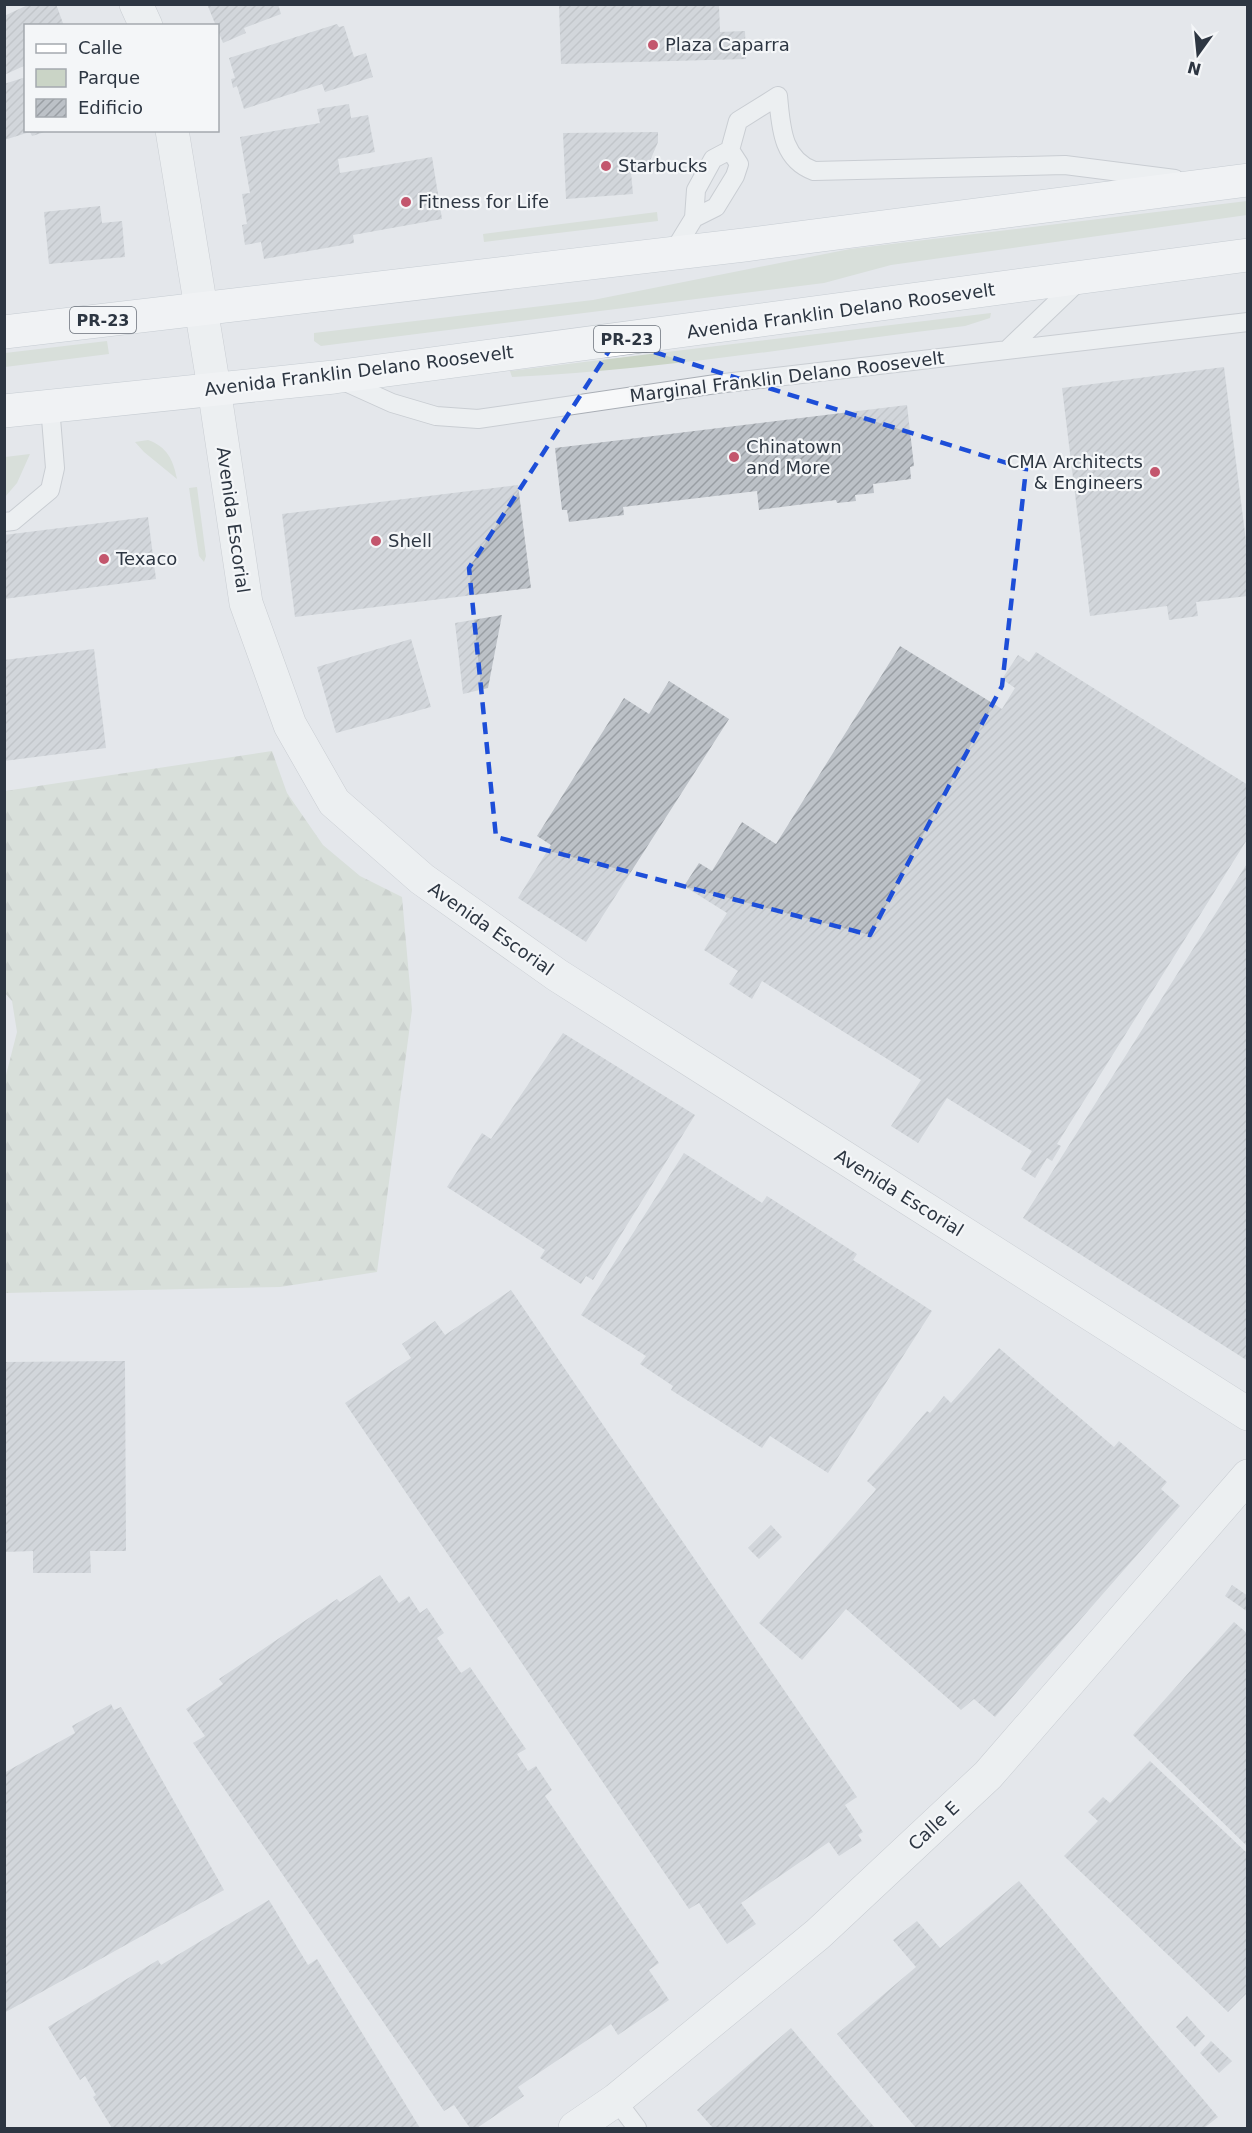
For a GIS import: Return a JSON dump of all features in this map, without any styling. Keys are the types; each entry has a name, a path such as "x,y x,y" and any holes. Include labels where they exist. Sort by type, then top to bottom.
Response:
{"main road":[{"name":"PR-23","path":"4,332 672,254 1248,180"},
{"name":"Avenida Franklin Delano Roosevelt","path":"4,411 334,377 1248,255"}],"street":[{"path":"136,4 145,24"},
{"name":"Avenida Escorial","path":"172,132 202,308 246,603 290,725 334,802 422,879 557,975 1248,1414"},
{"name":"Calle E","path":"575,2128 616,2100 818,1934 988,1775 1248,1476"}],"lane":[{"path":"672,254 694,218 696,190 713,159 730,150 738,121 778,96 785,145 794,158 814,171 1065,165 1212,184"},
{"path":"694,218 716,207 735,176 739,164 730,150"},
{"path":"1007,350 1081,279"},
{"name":"Marginal Franklin Delano Roosevelt","path":"334,377 392,403 436,416 478,420 716,384 1248,322"},
{"path":"4,522 13,521 50,490 55,468 50,406"},
{"path":"616,2100 637,2128"}],"highlighted area":[{"path":"616,340 1026,469 1002,686 870,935 496,837 469,568"}],"green space":[{"path":"1247,201 1247,215 891,265 824,283 321,346 314,341 314,333 593,300 850,249"},
{"path":"657,212 658,221 484,242 483,234"},
{"path":"991,313 990,318 965,326 682,363 512,377 510,371"},
{"path":"107,341 109,354 5,367 5,353"},
{"path":"148,440 160,446 168,455 177,479 135,442"},
{"path":"30,454 17,483 5,497 5,457"},
{"path":"197,487 206,556 204,562 199,556 189,488"},
{"path":"272,751 287,793 323,845 360,876 402,897 412,1010 377,1272 280,1287 5,1293 5,1079 17,1032 12,1001 5,993 5,791"}],"building":[{"path":"30,4 56,4 63,24 24,24 24,66 4,75 4,16"},
{"path":"207,4 278,4 281,14 244,28 246,33 223,43 219,33 219,24 215,24"},
{"name":"Plaza Caparra","path":"559,5 719,5 720,32 745,31 746,59 561,64"},
{"path":"337,24 339,27 344,26 354,57 366,53 373,77 325,92 322,84 244,109 237,86 233,88 231,79 235,78 229,58"},
{"path":"24,78 24,132 30,132 4,140 4,84"},
{"path":"349,104 351,118 368,115 375,152 338,159 340,173 432,157 442,219 353,235 354,243 264,259 261,242 245,245 242,225 247,224 242,194 250,193 240,137 320,123 317,109"},
{"path":"30,132 45,132 32,136"},
{"name":"Starbucks","path":"658,132 658,142 650,161 643,171 631,172 633,194 566,199 563,133"},
{"path":"100,206 102,223 122,221 125,257 49,264 44,212"},
{"name":"CMA Architects & Engineers","path":"1224,367 1248,557 1248,596 1196,602 1198,616 1169,620 1167,606 1090,616 1062,388"},
{"name":"Chinatown and More","path":"907,405 914,466 910,467 911,479 873,484 874,493 855,495 856,501 837,503 836,500 759,510 757,491 623,507 624,515 569,522 567,510 562,510 555,448"},
{"path":"518,485 531,588 295,617 282,514"},
{"path":"148,517 156,579 4,599 4,535"},
{"path":"502,615 488,688 463,694 455,623"},
{"path":"411,639 431,707 336,733 317,667"},
{"path":"900,646 1002,709 1015,688 1002,679 1018,655 1029,662 1036,652 1248,785 1248,838 1057,1144 1061,1146 1052,1161 1047,1158 1035,1178 1021,1169 1032,1151 947,1098 918,1143 891,1126 921,1080 762,981 752,999 729,984 738,971 704,950 727,913 684,886 699,863 712,871 742,822 776,844"},
{"path":"94,649 106,748 4,761 4,660"},
{"path":"669,681 729,719 586,942 518,898 551,845 537,836 624,698 649,714"},
{"path":"1248,862 1248,1361 1023,1218"},
{"path":"563,1033 695,1115 593,1280 586,1276 581,1284 540,1258 545,1250 447,1187 482,1133 491,1139"},
{"path":"684,1153 762,1203 767,1196 857,1254 853,1260 932,1311 828,1473 770,1436 762,1448 671,1390 673,1386 640,1364 646,1356 581,1315"},
{"path":"511,1290 857,1797 845,1805 863,1832 858,1835 862,1841 839,1856 829,1842 741,1903 756,1924 727,1944 699,1903 689,1909 345,1403 411,1358 402,1344 435,1321 445,1335"},
{"path":"999,1348 1114,1447 1119,1441 1167,1482 1161,1489 1180,1506 995,1717 974,1699 961,1710 846,1609 802,1660 759,1623 874,1492 876,1489 867,1481 927,1411 930,1413 944,1396 951,1403"},
{"path":"125,1361 126,1551 90,1551 91,1573 33,1573 33,1551 4,1552 4,1362"},
{"path":"771,1525 782,1537 759,1559 748,1548"},
{"path":"380,1575 399,1603 409,1596 420,1613 427,1608 444,1633 437,1638 461,1673 470,1667 526,1749 517,1754 528,1771 536,1766 552,1790 545,1796 659,1963 649,1970 669,2000 618,2035 611,2024 518,2087 524,2096 477,2128 470,2128 454,2105 444,2111 193,1743 205,1736 186,1709 223,1684 219,1679 337,1599 340,1602"},
{"path":"1232,1585 1248,1596 1248,1612 1225,1596"},
{"path":"1234,1622 1248,1634 1248,1847 1133,1735"},
{"path":"111,1704 114,1710 121,1707 224,1890 4,2013 4,1773 75,1733 72,1726"},
{"path":"1150,1761 1248,1854 1248,1992 1228,2012 1064,1856 1098,1821 1088,1812 1103,1797 1110,1803"},
{"path":"1019,1881 1218,2117 1204,2128 916,2128 837,2034 916,1967 893,1940 917,1921 940,1948"},
{"path":"269,1900 308,1965 317,1959 420,2128 112,2128 93,2097 96,2095 85,2076 80,2080 48,2027 158,1960 161,1965"},
{"path":"1187,2016 1205,2036 1195,2047 1176,2027"},
{"path":"791,2028 875,2128 713,2128 697,2110"},
{"path":"1211,2041 1232,2061 1219,2073 1200,2053"}],"place":[{"name":"Plaza Caparra","path":"653,45"},
{"name":"Starbucks","path":"606,166"},
{"name":"Fitness for Life","path":"406,202"},
{"name":"Chinatown and More","path":"734,457"},
{"name":"CMA Architects & Engineers","path":"1155,472"},
{"name":"Shell","path":"376,541"},
{"name":"Texaco","path":"104,559"}]}
